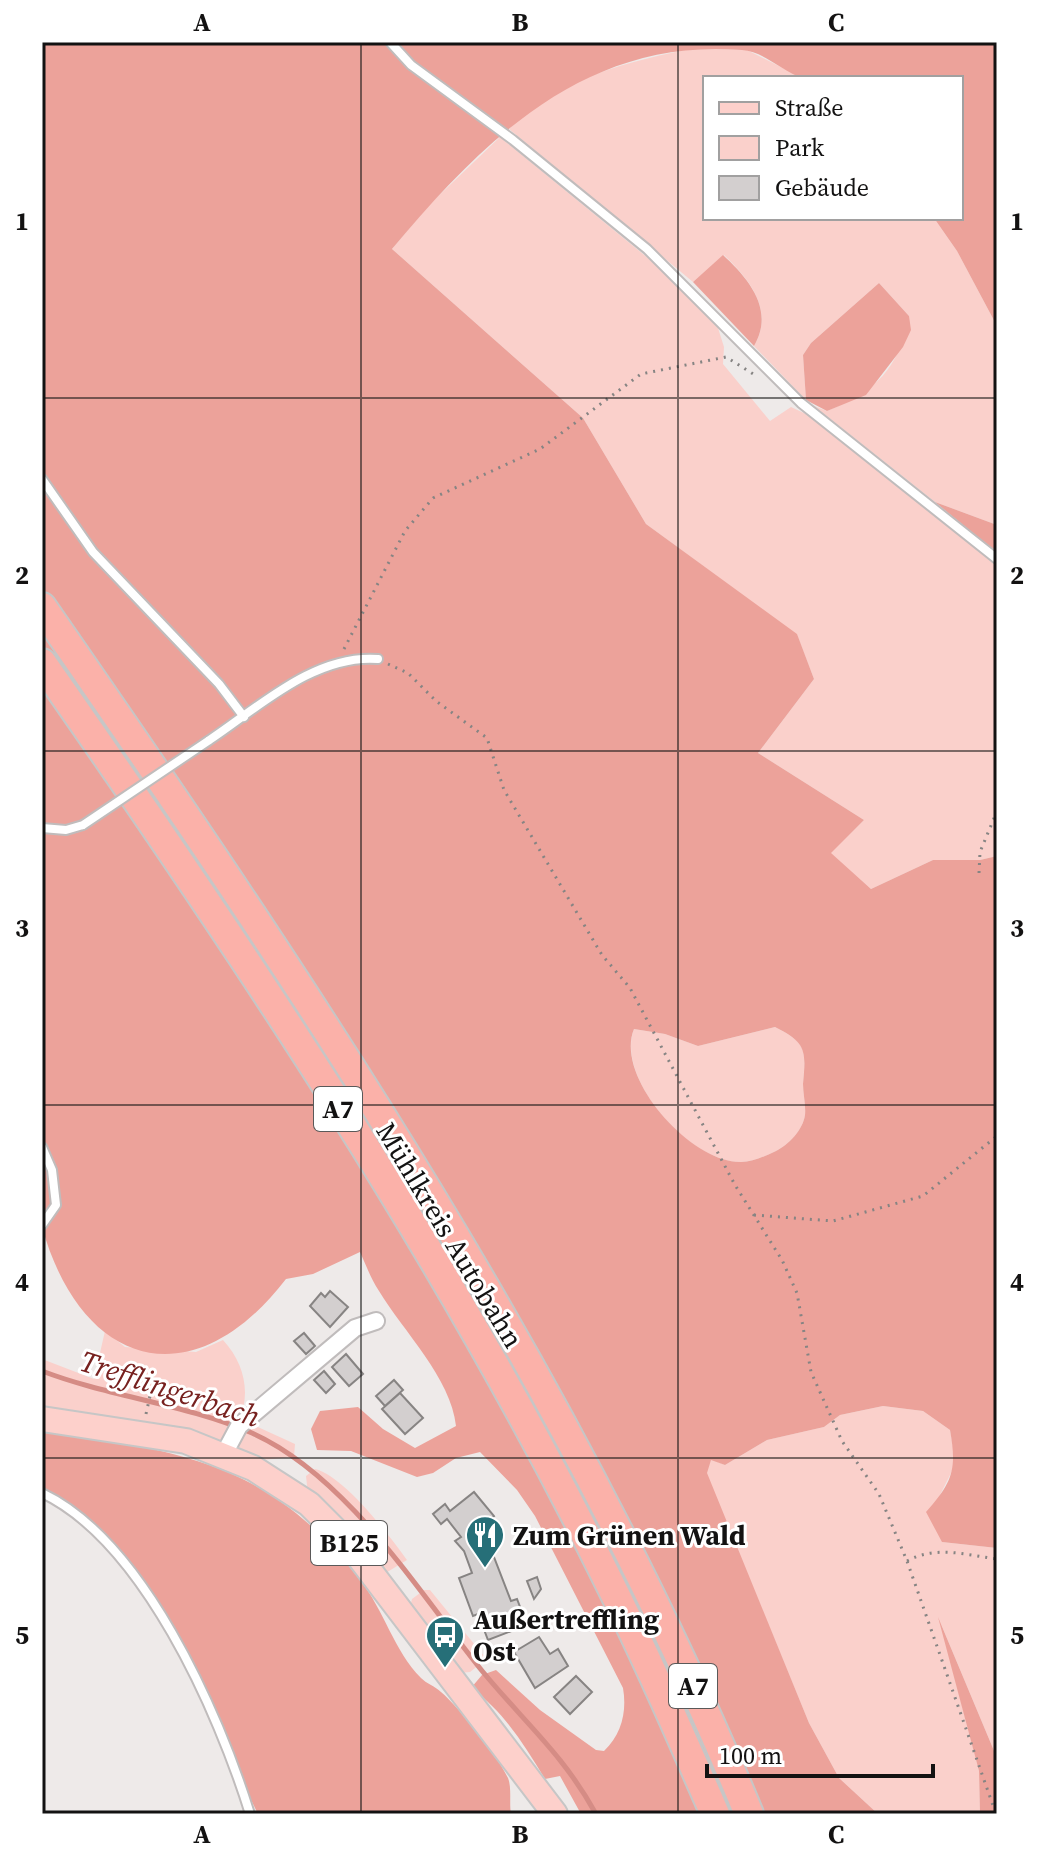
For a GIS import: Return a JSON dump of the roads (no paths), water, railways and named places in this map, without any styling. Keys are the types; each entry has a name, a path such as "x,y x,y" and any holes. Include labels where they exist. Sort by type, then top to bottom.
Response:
{"highway":[{"name":"Mühlkreis Autobahn","path":"42,607 331,1040 498,1311 632,1560 749,1814"},
{"name":"Mühlkreis Autobahn","path":"42,663 305,1056 471,1326 605,1574 715,1814"}],"main road":[{"name":"B125","path":"42,1419 154,1434 228,1448 296,1495 350,1545 555,1814"}],"street":[{"path":"228,1448 239,1426 355,1328 376,1321"}],"lane":[{"path":"390,42 411,65 513,140 647,249 809,410 997,559"},
{"path":"42,479 93,552 219,684 244,717"},
{"path":"42,828 66,830 83,825 316,671 339,660 378,659"},
{"path":"42,1147 52,1170 56,1205 42,1225"},
{"path":"42,1493 87,1522 114,1548 142,1586 198,1685 250,1814"}],"waterway":[{"name":"Trefflingerbach","path":"42,1371 227,1423 287,1452 320,1477 380,1539 483,1672 557,1756 596,1814"}],"place":[{"name":"Zum Grünen Wald","path":"485,1569"},
{"name":"Außertreffling Ost","path":"445,1669"}]}
